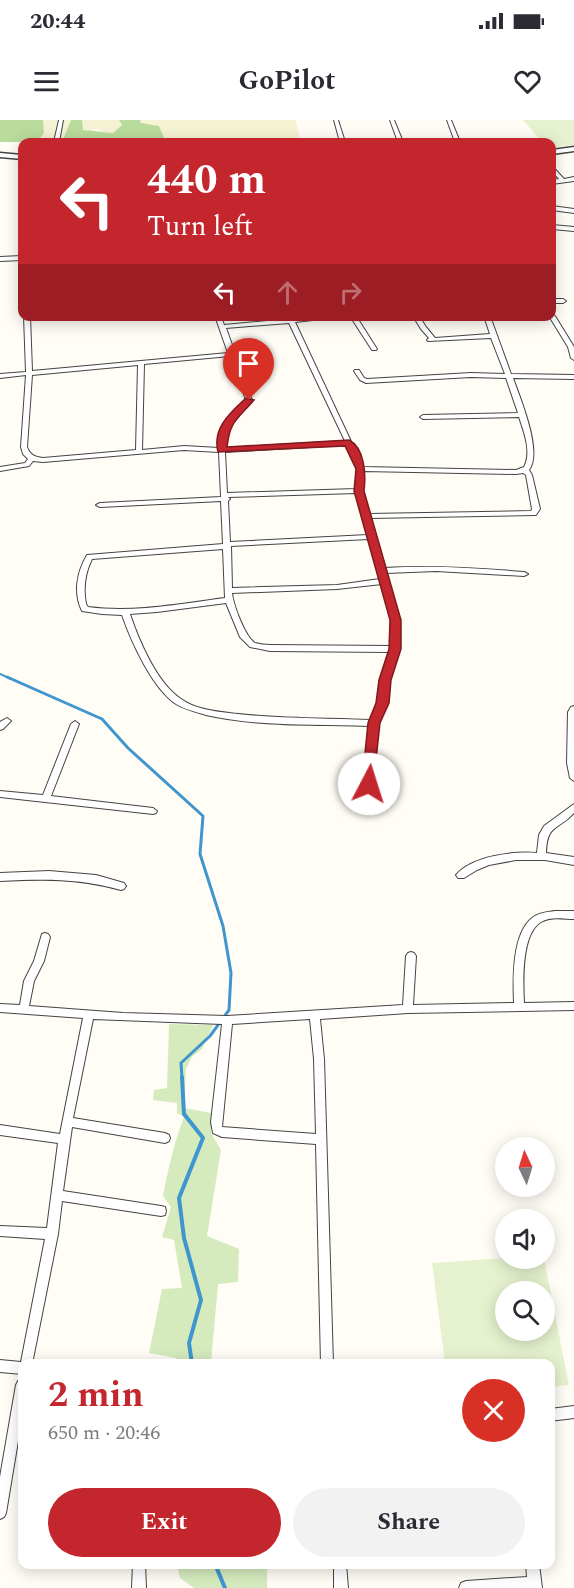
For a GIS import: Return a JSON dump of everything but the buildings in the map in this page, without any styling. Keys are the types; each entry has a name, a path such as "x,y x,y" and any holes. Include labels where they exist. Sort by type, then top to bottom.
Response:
{"street":[{"path":"57,138 61,120"},
{"path":"336,120 342,138"},
{"path":"392,120 399,138"},
{"path":"449,120 456,138"},
{"path":"556,151 574,149"},
{"path":"0,155 18,157"},
{"path":"556,173 563,181"},
{"path":"556,182 574,179"},
{"path":"556,209 574,211"},
{"path":"556,227 574,229"},
{"path":"0,259 18,258"},
{"path":"556,301 563,301"},
{"path":"27,321 29,374 24,447 26,455 31,459 206,448 222,450 349,443"},
{"path":"220,321 249,400 230,419 224,429 222,450 229,596 244,637 253,645 270,648 395,649"},
{"path":"222,327 273,321"},
{"path":"291,321 361,469 359,491 396,620 395,649 385,680 382,703 374,723 369,784"},
{"path":"356,321 374,349"},
{"path":"419,321 432,340 493,336"},
{"path":"361,469 516,472 525,470 529,465 531,452 509,376 488,321"},
{"path":"555,321 572,347 574,358"},
{"path":"0,376 233,354"},
{"path":"139,452 141,362"},
{"path":"357,371 362,380 366,381 471,375 574,377"},
{"path":"423,417 521,415"},
{"path":"0,469 27,465 31,459"},
{"path":"367,516 534,513 536,509 531,479 525,470"},
{"path":"100,505 359,491"},
{"path":"373,537 227,545 90,557 84,564 81,603 85,609 97,612 125,612 229,596 383,581"},
{"path":"383,571 407,568 460,568 524,574"},
{"path":"125,612 131,628 160,681 178,702 224,716 374,723"},
{"path":"574,709 572,712 571,763 574,778"},
{"path":"46,799 75,724"},
{"path":"0,794 153,811"},
{"path":"541,855 541,842 546,828 574,807"},
{"path":"461,875 485,862 541,855 574,861"},
{"path":"0,878 49,875 96,879 121,886"},
{"path":"519,1007 519,962 532,924 544,917 574,915"},
{"path":"24,1009 29,981 39,961 45,937"},
{"path":"408,1009 411,956"},
{"path":"0,1008 227,1020 408,1009 574,1006"},
{"path":"27,1359 52,1234 64,1139 89,1014"},
{"path":"315,1016 319,1059 327,1359"},
{"path":"227,1020 217,1130 320,1139"},
{"path":"68,1122 165,1138"},
{"path":"0,1130 64,1139"},
{"path":"57,1195 161,1212"},
{"path":"0,1231 52,1234"},
{"path":"0,1366 18,1368"},
{"path":"0,1513 18,1407"},
{"path":"555,1414 574,1412"},
{"path":"139,1569 139,1588"},
{"path":"340,1569 341,1588"},
{"path":"466,1588 535,1586 533,1569"}],"shaded area":[{"path":"43,120 71,120 64,138 40,138 44,133"},
{"path":"82,120 119,120 122,125 113,133 104,133 99,129 82,130"},
{"path":"140,120 296,120 299,138 164,138"}],"green space":[{"path":"0,120 43,120 44,133 40,138 18,138 18,142 0,142"},
{"path":"71,120 82,120 83,130 113,133 122,125 119,120 140,120 141,123 159,126 164,138 64,138"},
{"path":"523,120 574,120 574,145 556,147 556,138 539,138"},
{"path":"169,1024 213,1025 202,1049 192,1057 186,1069 184,1108 211,1113 211,1133 221,1150 207,1236 239,1249 238,1282 218,1284 211,1359 176,1359 149,1353 162,1289 182,1288 174,1240 162,1237 171,1207 163,1196 184,1117 177,1113 177,1103 153,1100 154,1090 167,1088"},
{"path":"495,1259 495,1269 546,1269 548,1281 495,1281 495,1341 555,1341 555,1314 569,1385 555,1387 555,1359 444,1359 432,1263"},
{"path":"178,1569 267,1569 267,1588 194,1588 180,1578"}],"waterway":[{"path":"0,674 11,679"},
{"path":"7,677 102,719 128,748 203,816 200,854 223,926 231,973 229,1010 210,1036 181,1063 182,1078"},
{"path":"182,1077 184,1114 203,1138 179,1198 184,1238 201,1300 189,1343 191,1359"},
{"path":"217,1569 225,1588"}],"route":[{"path":"249,400 230,419 224,429 222,450 349,443 361,469 359,491 396,620 395,649 385,680 382,703 374,723 369,784"}]}
